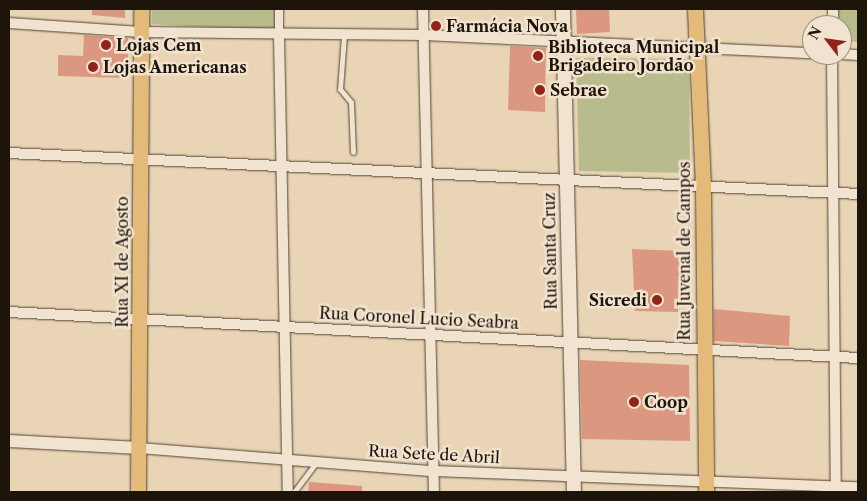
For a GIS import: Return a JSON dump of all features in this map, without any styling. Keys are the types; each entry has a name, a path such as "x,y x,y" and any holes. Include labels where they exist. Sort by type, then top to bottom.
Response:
{"main road":[{"name":"Rua XI de Agosto","path":"138,492 141,9"},
{"name":"Rua Santa Cruz","path":"562,9 574,492"},
{"name":"Rua Juvenal de Campos","path":"695,9 703,187 702,350 706,488"}],"street":[{"path":"279,9 287,326 288,492"},
{"path":"423,9 434,492"},
{"path":"9,23 141,32 279,35 424,35 696,50 802,54"},
{"path":"832,65 830,192 836,489"},
{"path":"9,153 566,182 858,194"},
{"name":"Rua Coronel Lucio Seabra","path":"9,312 858,358"},
{"name":"Rua Sete de Abril","path":"9,441 139,448 434,471 574,477 706,488 836,489 858,487"}],"lane":[{"path":"344,35 340,89 351,102 353,152"},
{"path":"294,492 316,462"}],"green space":[{"path":"152,9 275,9 275,31 152,24"},
{"path":"838,9 858,9 858,42 852,42 852,15 839,15"},
{"path":"576,58 689,59 690,173 579,171"}],"building":[{"path":"92,9 125,9 125,18 92,15"},
{"path":"576,9 609,9 610,32 577,34"},
{"path":"84,35 128,38 128,78 58,76 58,55 83,56"},
{"path":"510,46 546,48 545,112 508,110"},
{"path":"632,249 680,251 678,312 635,311"},
{"path":"714,309 790,316 789,346 714,341"},
{"name":"Coop","path":"580,360 689,365 690,441 582,439"},
{"path":"309,482 362,486 362,492 308,492"}],"place":[{"name":"Farmácia Nova","path":"436,26"},
{"name":"Lojas Cem","path":"106,45"},
{"name":"Biblioteca Municipal Brigadeiro Jordão","path":"538,56"},
{"name":"Lojas Americanas","path":"93,67"},
{"name":"Sebrae","path":"540,90"},
{"name":"Sicredi","path":"657,300"},
{"name":"Coop","path":"634,402"}]}
